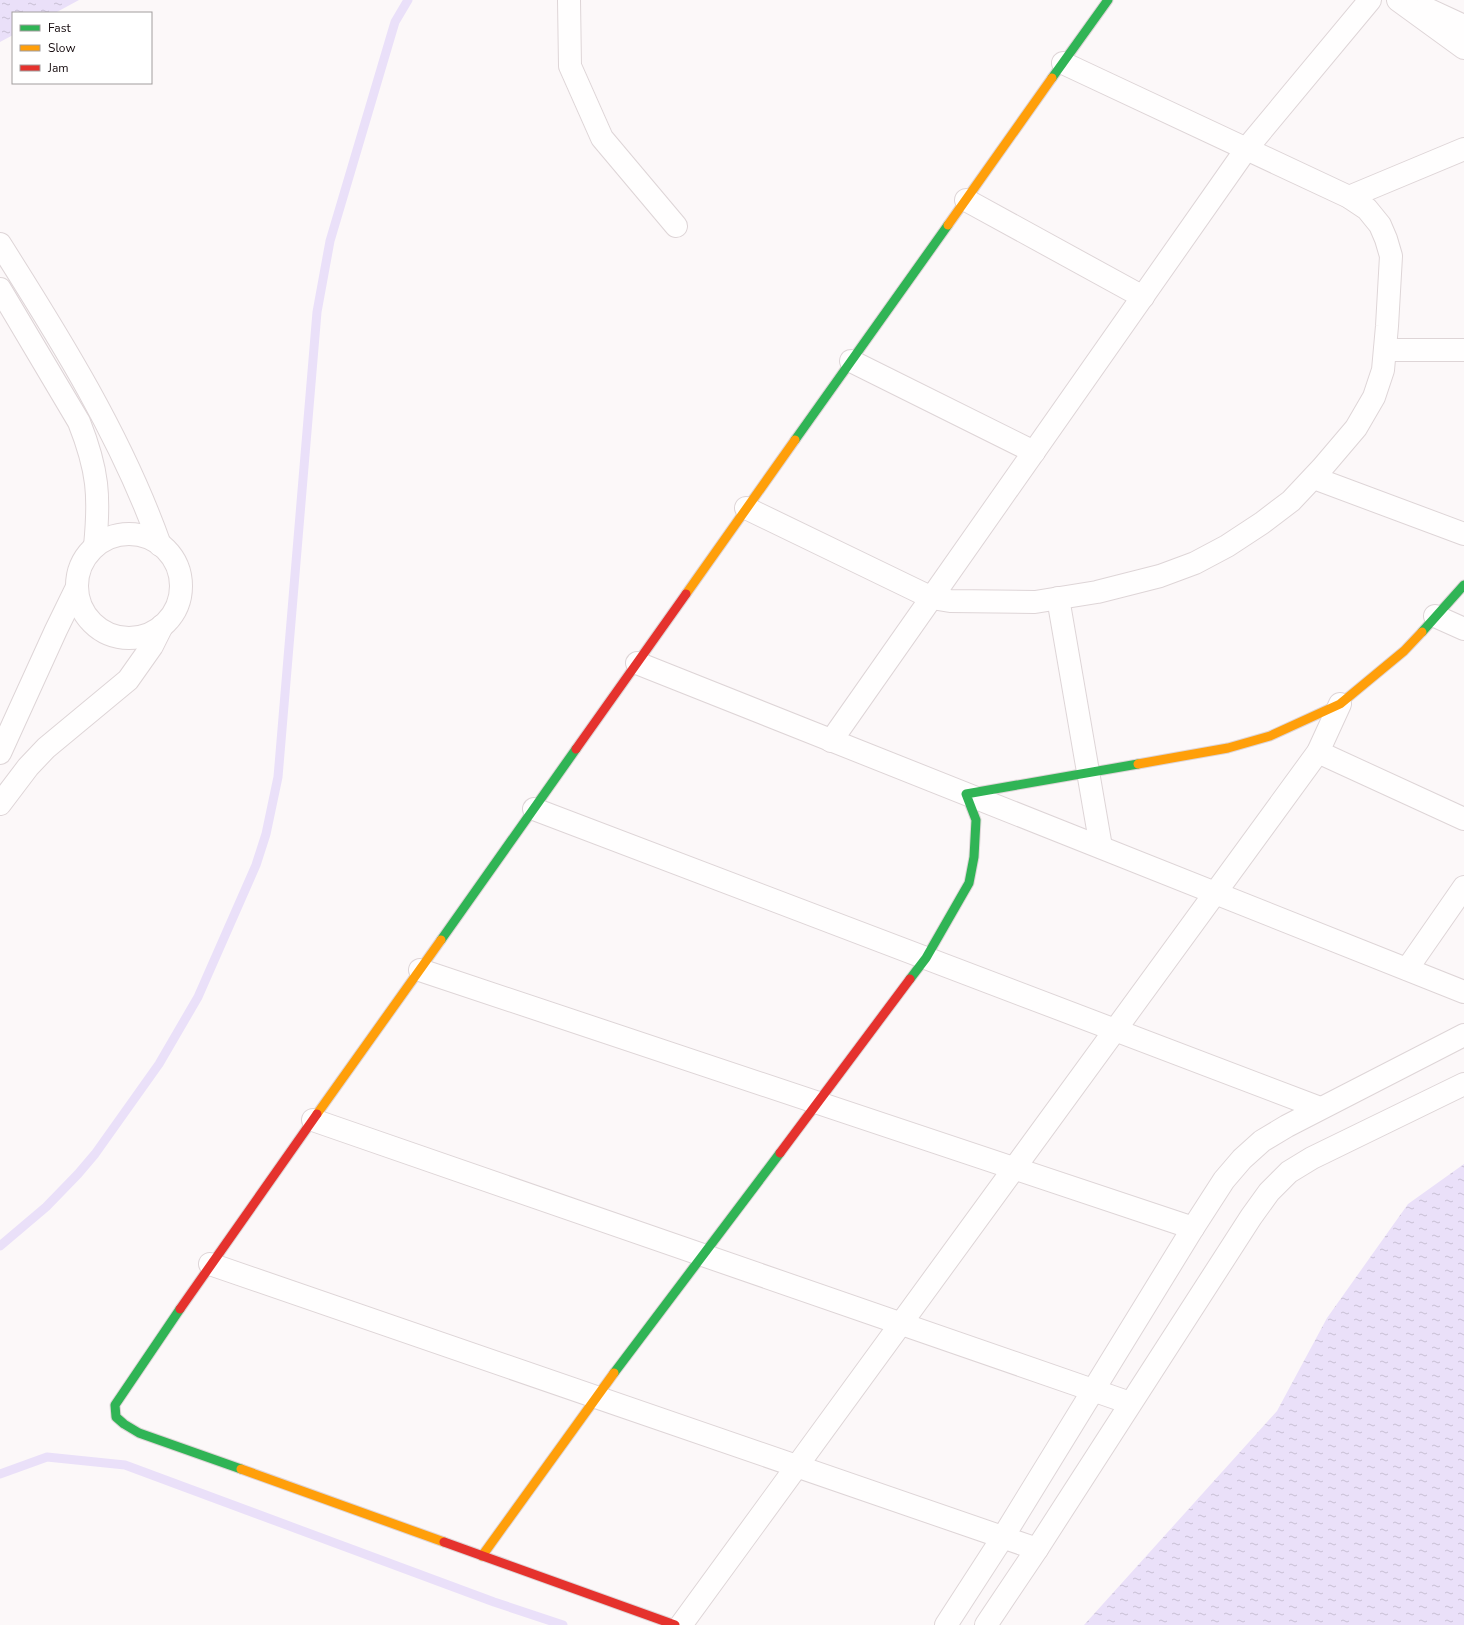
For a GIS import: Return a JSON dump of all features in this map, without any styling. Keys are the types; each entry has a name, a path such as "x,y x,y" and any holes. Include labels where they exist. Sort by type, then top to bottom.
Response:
{"street":[{"path":"569,0 570,66 602,138 676,226"},
{"path":"675,1625 139,1433 116,1417 115,1405 210,1264 1108,0"},
{"path":"832,741 1247,148 1370,0"},
{"path":"1398,0 1464,48"},
{"path":"1407,0 1464,26"},
{"path":"746,508 932,598 950,601 1036,602 1104,590 1160,576 1195,563 1227,546 1262,523 1291,500 1314,478 1356,428 1374,397 1382,370 1391,256 1380,225 1367,209 1349,197 1063,63"},
{"path":"1349,197 1464,149"},
{"path":"966,200 1143,297"},
{"path":"0,244 75,366 146,504 160,545"},
{"path":"0,289 79,422 88,445 98,488 99,514 95,546"},
{"path":"1384,350 1464,350"},
{"path":"851,361 1034,452"},
{"path":"1314,478 1464,534"},
{"path":"0,804 28,767 46,748 128,680 152,646 162,626 176,608 180,597 181,586 179,574 175,563 160,545 150,539 127,534 111,538 95,546 81,564 77,587 78,599 89,619 97,627 107,633 130,638 141,636 162,626"},
{"path":"966,794 1228,748 1270,736 1300,724 1340,704 1404,651 1464,585"},
{"path":"0,753 77,587"},
{"path":"1058,598 1101,848"},
{"path":"1435,616 1464,629"},
{"path":"637,663 1464,992"},
{"path":"681,1625 1318,752 1340,704"},
{"path":"1318,752 1464,819"},
{"path":"482,1556 595,1397 704,1255 926,958 969,883 974,857 976,820 966,794"},
{"path":"534,809 1320,1108"},
{"path":"1407,969 1464,887"},
{"path":"420,970 1193,1228"},
{"path":"946,1625 1003,1537 1193,1228 1224,1180 1242,1159 1262,1141 1320,1108 1464,1035"},
{"path":"986,1625 1037,1549 1251,1217 1269,1192 1289,1172 1312,1158 1464,1084"},
{"path":"313,1120 1130,1403"},
{"path":"210,1264 1037,1549"}],"water":[{"path":"0,0 79,0 57,12 12,12 12,36 0,42"},
{"path":"1464,1164 1464,1625 1084,1625 1277,1411 1327,1318 1408,1204"}],"waterway":[{"path":"0,1246 46,1207 78,1174 95,1154 159,1064 198,997 256,865 266,834 278,777 317,312 330,241 395,22 408,0"},
{"path":"0,1474 47,1457 125,1465 494,1602 563,1625"}],"traffic: fast":[{"path":"1052,78 1108,0"},
{"path":"795,440 948,225"},
{"path":"1422,632 1464,585"},
{"path":"441,940 576,749"},
{"path":"910,979 926,958 969,883 974,857 976,820 966,794 1138,764"},
{"path":"614,1373 780,1153"},
{"path":"180,1309 115,1405 116,1417 139,1433 241,1469"}],"traffic: slow":[{"path":"948,225 1052,78"},
{"path":"686,594 795,440"},
{"path":"1138,764 1228,748 1270,736 1340,704 1404,651 1422,632"},
{"path":"317,1114 441,940"},
{"path":"482,1556 614,1373"},
{"path":"241,1469 444,1542"}],"traffic: jam":[{"path":"576,749 686,594"},
{"path":"780,1153 910,979"},
{"path":"180,1309 317,1114"},
{"path":"444,1542 675,1625"}]}
